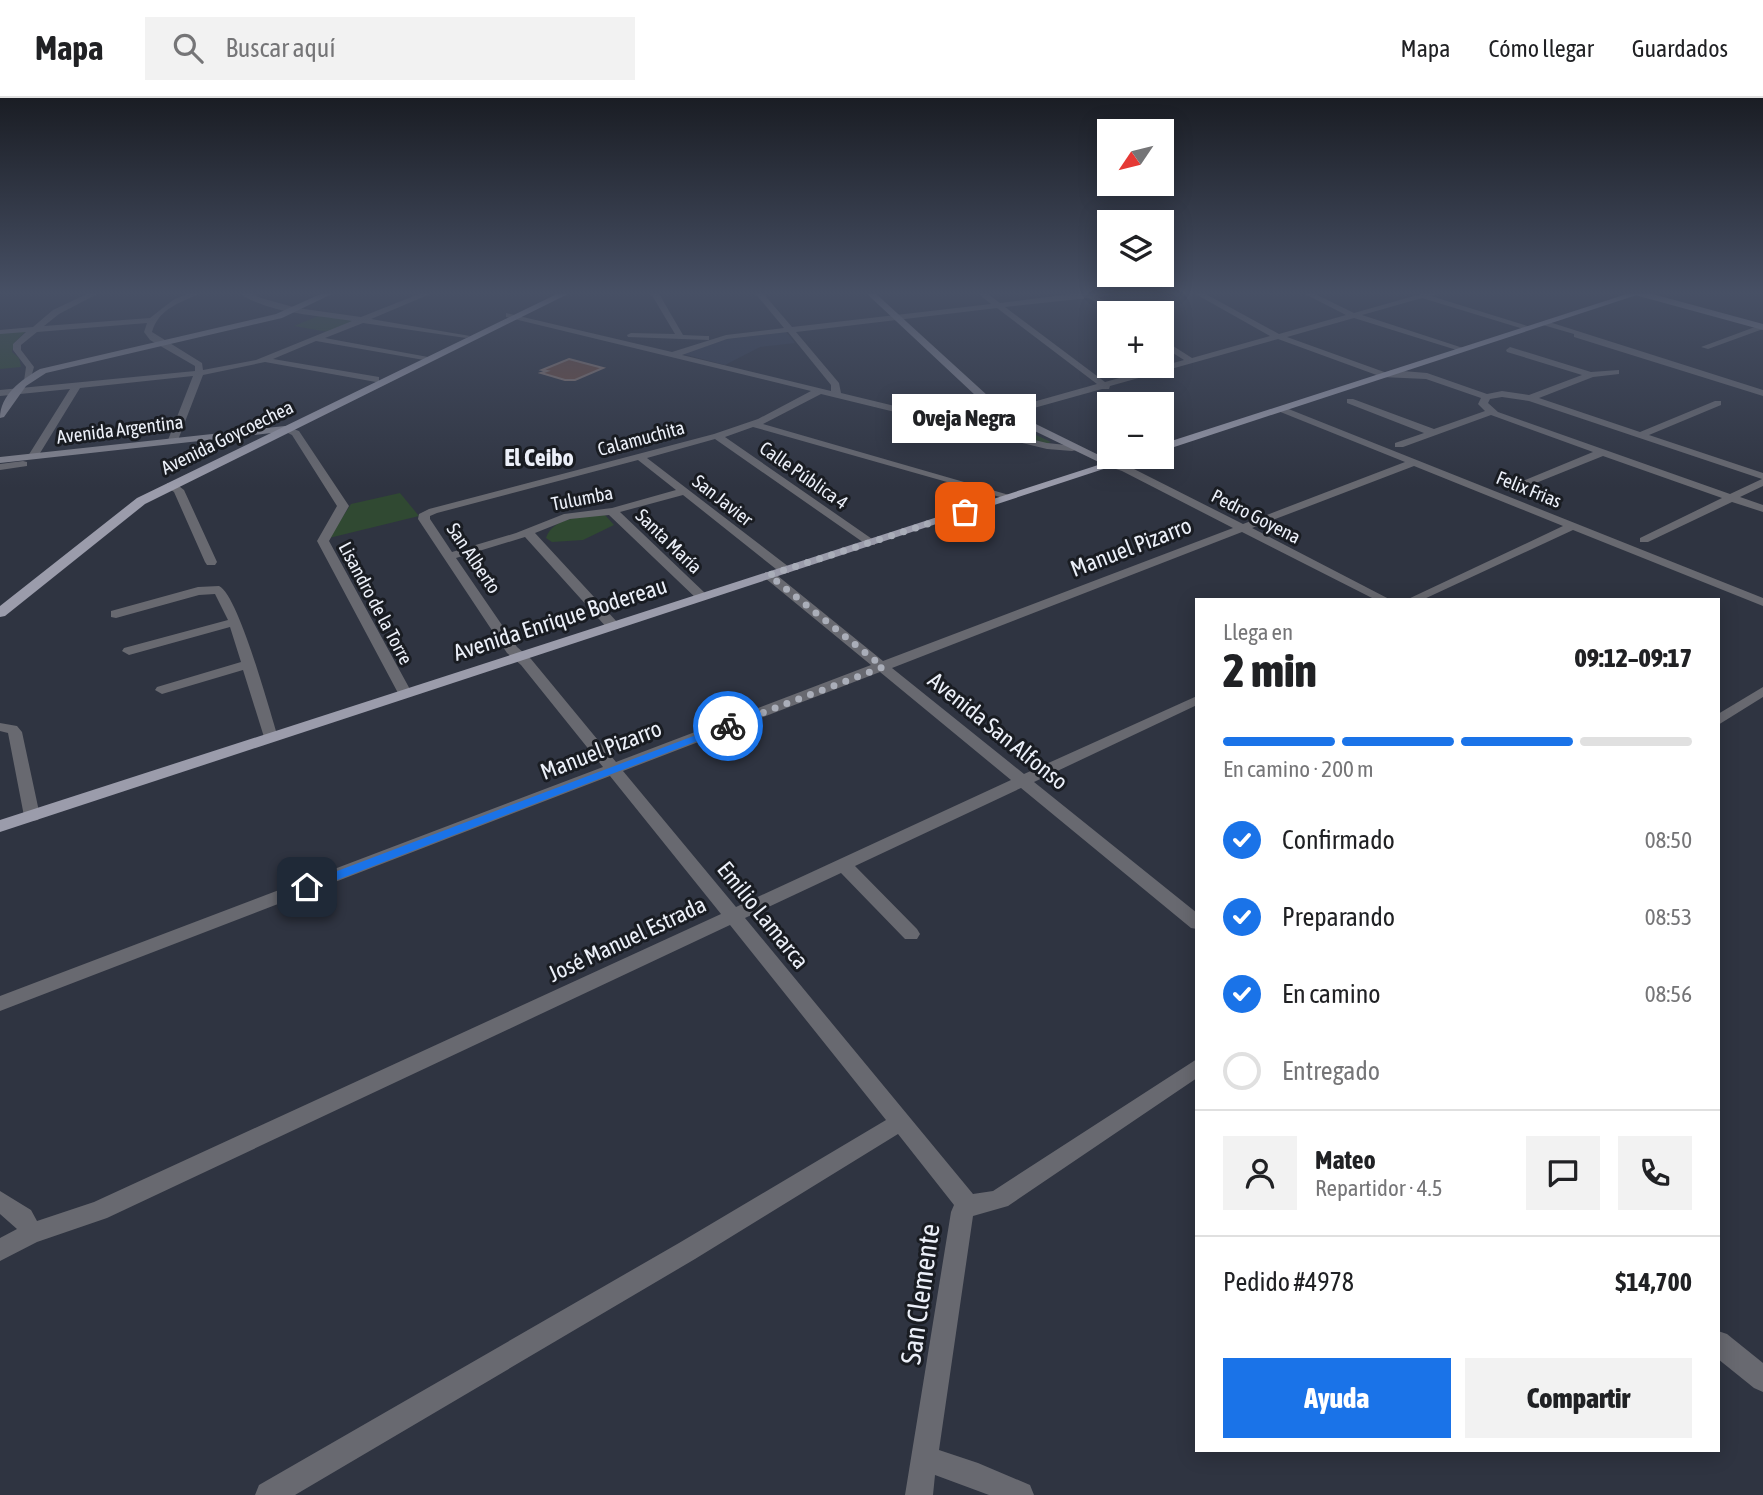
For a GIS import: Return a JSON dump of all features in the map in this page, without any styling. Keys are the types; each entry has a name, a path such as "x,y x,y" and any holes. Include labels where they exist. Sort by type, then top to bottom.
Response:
{"main road":[{"path":"0,415 27,379 61,366 99,357"},
{"name":"Avenida Goycoechea","path":"0,599 112,510 268,430 424,357"},
{"name":"Avenida Goycoechea","path":"0,613 115,519 172,485 434,357"},
{"path":"940,357 1004,414 1097,458"},
{"path":"1174,444 1440,357"},
{"name":"Avenida Argentina","path":"0,460 28,460 173,440 285,429"},
{"name":"Avenida Enrique Bodereau","path":"0,826 1097,469"}],"street":[{"path":"23,357 30,367 27,379"},
{"path":"173,440 199,373 197,362 188,357"},
{"path":"0,393 199,373 274,357"},
{"path":"688,357 1047,446 1072,448"},
{"path":"813,357 836,385 836,395"},
{"path":"1067,357 1107,387"},
{"path":"1186,357 1193,362"},
{"path":"962,425 1210,357"},
{"path":"1338,357 1388,374 1427,376 1486,397 1502,394 1530,398 1763,476"},
{"path":"1533,357 1591,375"},
{"path":"1645,357 1763,393"},
{"path":"1675,357 1763,384"},
{"path":"1671,365 1684,360"},
{"path":"265,361 376,379"},
{"path":"1423,363 1427,376"},
{"path":"1530,398 1591,375 1616,372"},
{"path":"28,460 77,385"},
{"name":"Calamuchita","path":"425,514 717,436 754,424 819,391"},
{"path":"1486,397 1483,404 1491,412 1763,509"},
{"path":"1350,401 1432,432"},
{"path":"1640,435 1718,402"},
{"name":"Felix Frias","path":"1281,409 1763,602"},
{"path":"1399,445 1491,412"},
{"path":"754,424 1012,497"},
{"name":"Lisandro de la Torre","path":"285,429 296,433 343,506 323,541 405,693"},
{"name":"Calle Pública 4","path":"717,436 871,543"},
{"path":"1512,489 1602,452"},
{"name":"San Javier","path":"640,457 777,573"},
{"name":"Avenida Argentina","path":"0,467 28,460"},
{"name":"Manuel Pizarro","path":"0,1004 1415,462"},
{"name":"Pedro Goyena","path":"1121,469 1381,598"},
{"path":"1644,540 1763,482"},
{"path":"172,485 179,490 211,562"},
{"name":"Tulumba","path":"450,556 528,533 568,516 612,511 683,492"},
{"name":"Santa María","path":"612,511 702,597"},
{"name":"San Alberto","path":"425,514 425,521 512,650 520,656"},
{"path":"1416,598 1572,526"},
{"path":"528,533 613,626"},
{"name":"Avenida San Alfonso","path":"777,573 883,667 1195,921"},
{"path":"116,614 212,589 219,590 235,622 271,737"},
{"path":"129,651 235,622"},
{"name":"Emilio Lamarca","path":"520,656 968,1205"},
{"path":"162,690 247,665"},
{"path":"1720,720 1763,691"},
{"name":"José Manuel Estrada","path":"0,1250 31,1233 77,1220 1195,701"},
{"path":"0,727 12,729 15,733 32,816"},
{"path":"844,865 911,934"},
{"name":"San Clemente","path":"919,1495 962,1212 968,1205 1000,1199 1195,1067"},
{"path":"269,1495 687,1251 900,1122"},
{"path":"0,1201 23,1217 31,1233"},
{"path":"1720,1345 1763,1379"},
{"path":"926,1459 978,1476 1020,1495"}],"shaded area":[{"path":"695,357 740,357 725,365"}],"green space":[{"path":"0,357 19,358 21,367 0,369"},
{"path":"995,418 1051,442 1046,444 971,425"},
{"path":"400,493 419,516 329,538 351,504"},
{"path":"605,515 614,525 583,540 552,542 546,538 556,525 563,522 580,517"}],"building":[{"path":"569,359 603,368 575,380 541,373 547,371 542,370"}],"way so far":[{"path":"728,726 883,667 769,575 965,512"}],"place":[{"name":"Oveja Negra","path":"965,512"}],"district":[{"name":"El Ceibo","path":"539,457"}],"route":[{"path":"307,887 728,726"}]}
